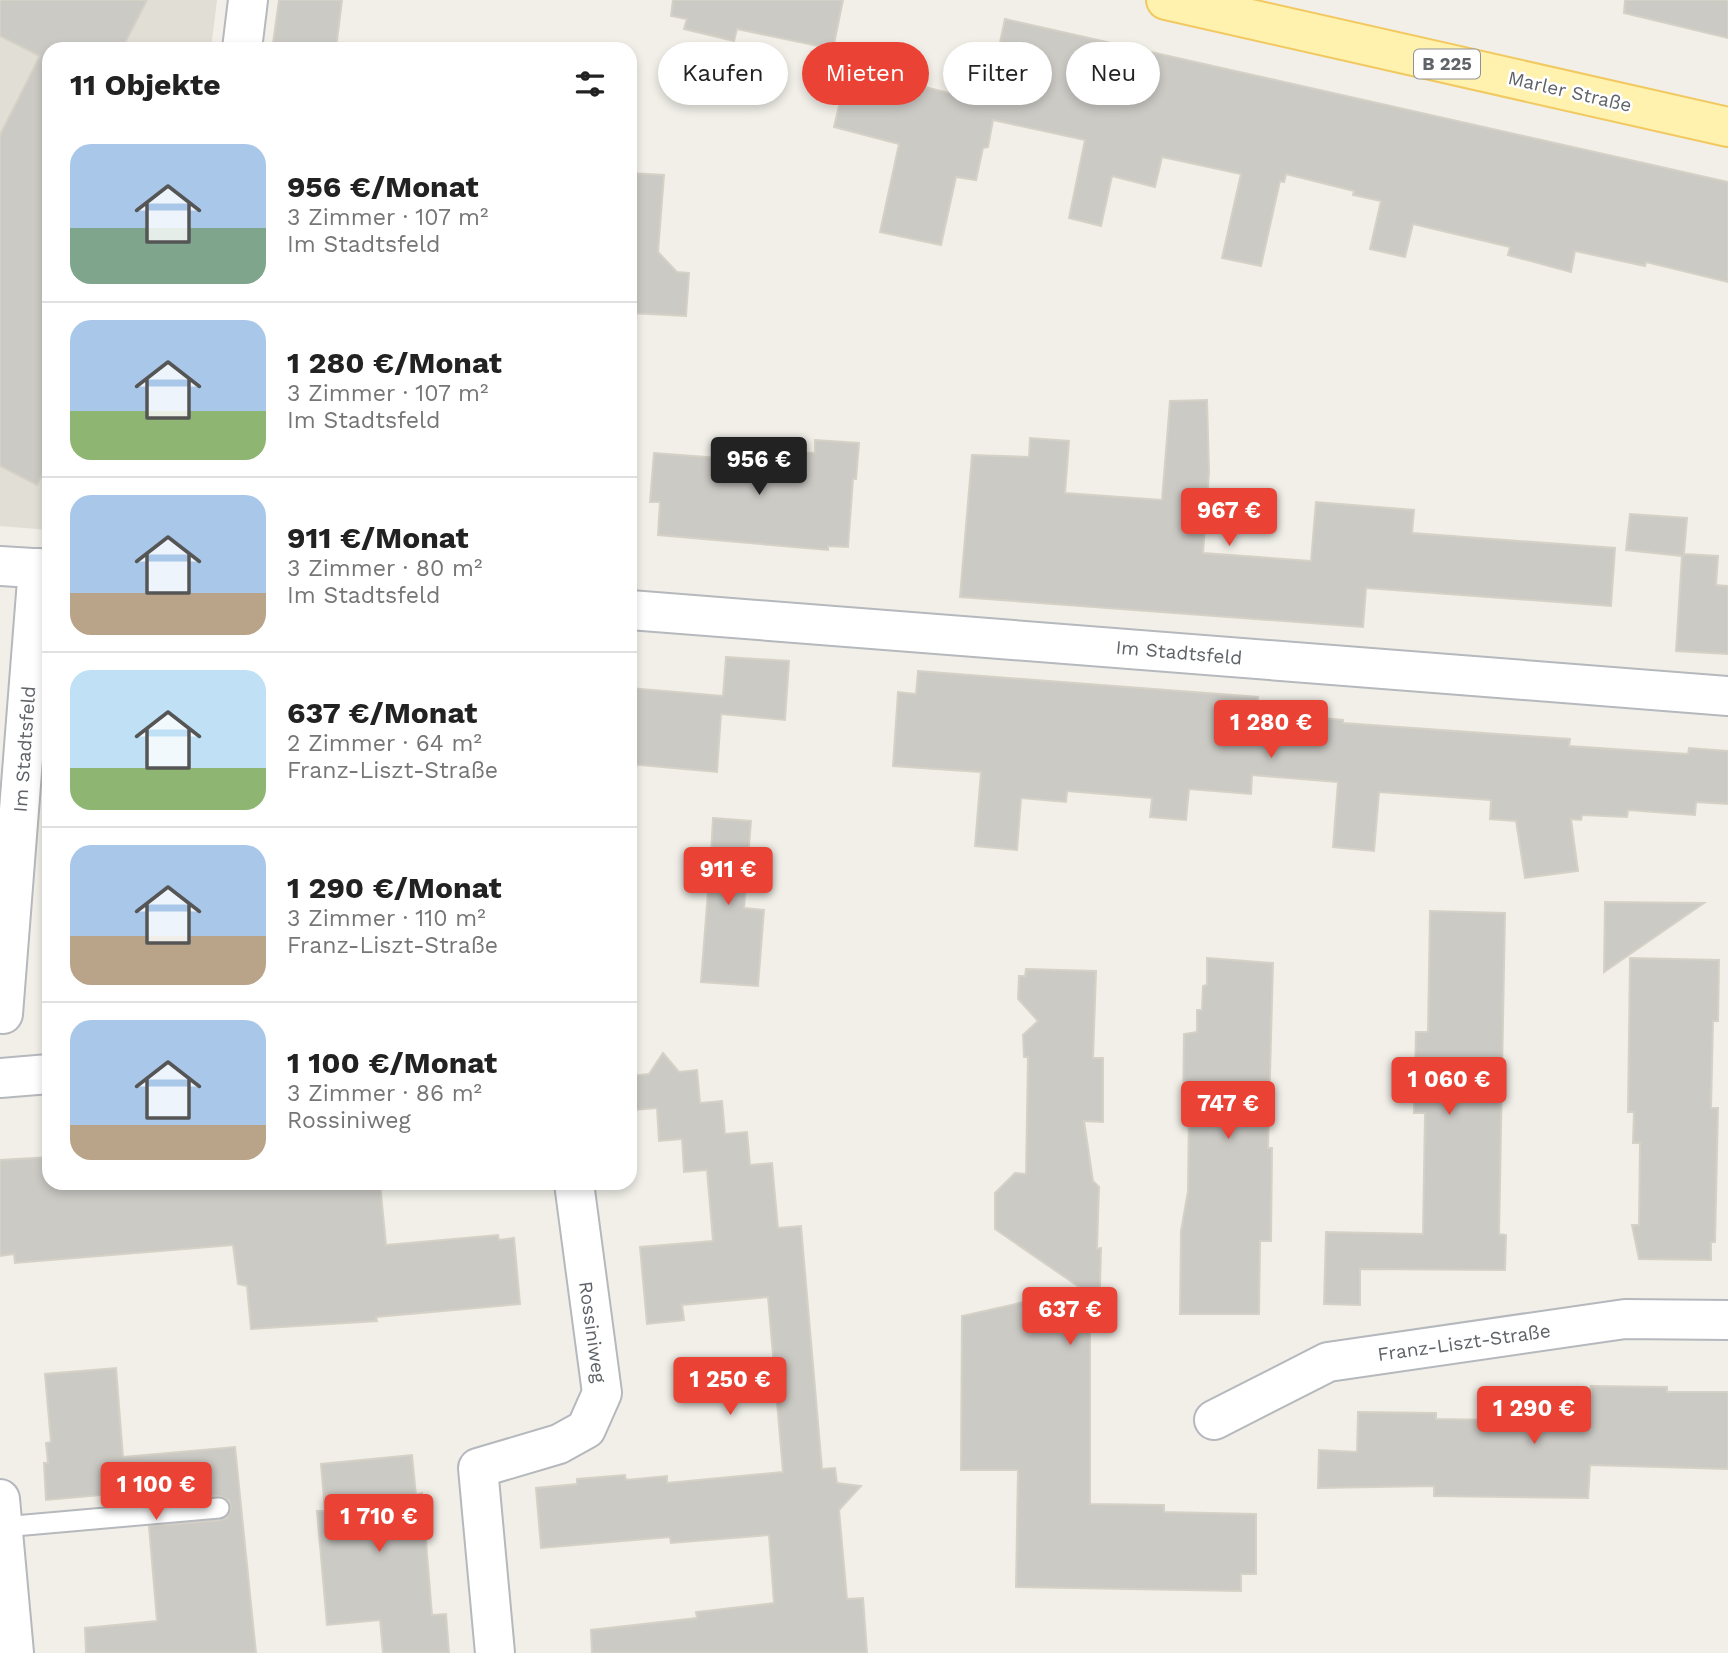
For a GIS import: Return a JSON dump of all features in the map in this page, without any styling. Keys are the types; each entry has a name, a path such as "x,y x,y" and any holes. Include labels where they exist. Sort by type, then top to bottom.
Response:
{"main road":[{"name":"Marler Straße","path":"1166,0 1239,8 1728,127"}],"street":[{"path":"243,42 248,0"},
{"name":"Im Stadtsfeld","path":"0,566 42,569"},
{"name":"Im Stadtsfeld","path":"3,1014 42,580"},
{"name":"Im Stadtsfeld","path":"637,611 1728,696"},
{"path":"0,1078 42,1075"},
{"name":"Rossiniweg","path":"495,1653 478,1468 559,1444 586,1429 601,1393 575,1190"},
{"name":"Franz-Liszt-Straße","path":"1214,1420 1328,1362 1625,1319 1728,1320"},
{"path":"1,1513 14,1653"}],"lane":[{"path":"1,1513 219,1508"}],"shaded area":[{"path":"0,0 217,0 212,42 42,42 42,529 0,526"}],"building":[{"path":"0,0 147,0 126,42 42,42 42,475 37,485 0,466 0,135 40,56 0,36"},
{"path":"279,0 342,0 337,42 273,42"},
{"path":"673,0 843,0 834,42 802,43 737,29 734,41 684,29 687,19 671,16"},
{"path":"1625,0 1728,0 1728,38 1624,13"},
{"path":"1005,19 1107,42 1066,42 1066,105 1160,105 1160,54 1728,182 1728,282 1646,262 1645,266 1575,251 1571,272 1508,255 1510,247 1413,224 1405,257 1370,249 1381,201 1353,195 1354,191 1286,174 1284,182 1280,181 1261,266 1222,258 1241,174 1162,157 1155,187 1112,176 1101,226 1069,218 1085,140 993,120 988,147 983,148 976,180 956,177 941,245 880,232 899,144 834,127 839,105 929,105 929,88 943,92 943,105 1052,105 1052,42 1000,42"},
{"path":"637,173 664,175 658,252 677,272 689,273 686,316 637,313"},
{"path":"1207,400 1209,472 1203,553 1311,561 1316,502 1414,510 1412,533 1615,548 1611,606 1366,588 1363,627 960,597 972,455 1029,457 1030,438 1069,441 1065,493 1162,500 1170,401"},
{"path":"815,440 859,443 856,479 853,479 848,547 828,546 828,550 658,535 660,502 650,502 654,453 774,462 774,451 815,453"},
{"path":"1630,514 1687,518 1684,554 1718,556 1716,585 1728,586 1728,654 1676,651 1682,556 1626,550"},
{"path":"726,657 789,661 785,720 721,714 717,772 637,765 637,689 723,696"},
{"path":"918,671 1258,697 1256,712 1343,720 1343,723 1570,739 1569,746 1688,754 1689,748 1728,751 1728,804 1696,802 1695,815 1628,810 1627,817 1582,815 1581,820 1571,819 1578,871 1525,878 1516,821 1490,819 1491,800 1379,792 1374,851 1333,847 1338,782 1252,775 1251,794 1189,789 1186,820 1150,817 1152,798 1067,791 1066,802 1021,798 1017,850 975,846 981,772 893,766 898,692 916,694"},
{"path":"713,818 751,821 744,908 764,910 758,986 701,982 708,891 685,889 687,854 711,855"},
{"path":"1605,902 1704,903 1604,972"},
{"path":"1430,911 1505,913 1499,1234 1506,1235 1505,1270 1360,1269 1360,1305 1324,1304 1326,1232 1423,1234 1425,1113 1414,1113 1416,1032 1428,1032"},
{"path":"1207,958 1273,963 1268,1148 1272,1148 1271,1241 1260,1241 1259,1314 1180,1314 1181,1231 1188,1191 1189,1108 1183,1108 1184,1034 1197,1032 1197,1010 1202,1010 1203,986 1207,985"},
{"path":"1630,958 1719,960 1718,1021 1713,1021 1711,1108 1718,1108 1715,1242 1711,1242 1711,1260 1639,1259 1632,1225 1639,1225 1640,1143 1633,1143 1634,1112 1628,1112"},
{"path":"1026,969 1096,971 1093,1058 1103,1058 1103,1122 1084,1121 1093,1181 1099,1187 1097,1249 1101,1248 1099,1323 1090,1323 1090,1504 1164,1505 1164,1512 1256,1514 1256,1574 1241,1574 1241,1591 1016,1587 1018,1470 961,1470 962,1316 1082,1289 995,1229 995,1193 1015,1173 1026,1174 1028,1057 1024,1057 1023,1035 1038,1021 1018,999 1019,976 1025,976"},
{"path":"663,1053 679,1072 697,1070 700,1103 722,1101 725,1134 747,1132 750,1165 772,1163 778,1228 801,1226 822,1469 835,1468 837,1483 861,1486 839,1510 847,1599 863,1598 867,1653 592,1653 591,1630 697,1618 696,1612 774,1603 769,1535 671,1543 670,1537 541,1548 536,1488 577,1484 577,1479 625,1475 626,1480 667,1476 667,1483 783,1472 768,1297 682,1305 684,1320 647,1324 640,1247 713,1241 707,1170 684,1172 682,1139 659,1141 657,1108 637,1110 637,1075 649,1074"},
{"path":"42,1157 42,1190 381,1190 386,1245 498,1235 499,1240 514,1238 520,1304 376,1317 377,1321 251,1329 247,1286 238,1284 233,1245 15,1263 14,1254 0,1256 0,1160"},
{"path":"116,1368 123,1457 235,1447 256,1653 86,1653 85,1628 157,1621 149,1526 220,1520 227,1518 231,1508 229,1500 219,1496 147,1502 146,1491 46,1500 44,1463 48,1463 46,1443 51,1442 45,1374"},
{"path":"1591,1386 1667,1387 1667,1392 1728,1392 1728,1469 1590,1465 1588,1498 1434,1496 1434,1486 1318,1488 1319,1450 1357,1452 1358,1412 1436,1413 1436,1419 1548,1421 1548,1415 1590,1415"},
{"path":"412,1455 416,1495 422,1493 432,1615 446,1614 449,1653 383,1653 380,1620 327,1625 317,1511 325,1511 321,1464"}]}
